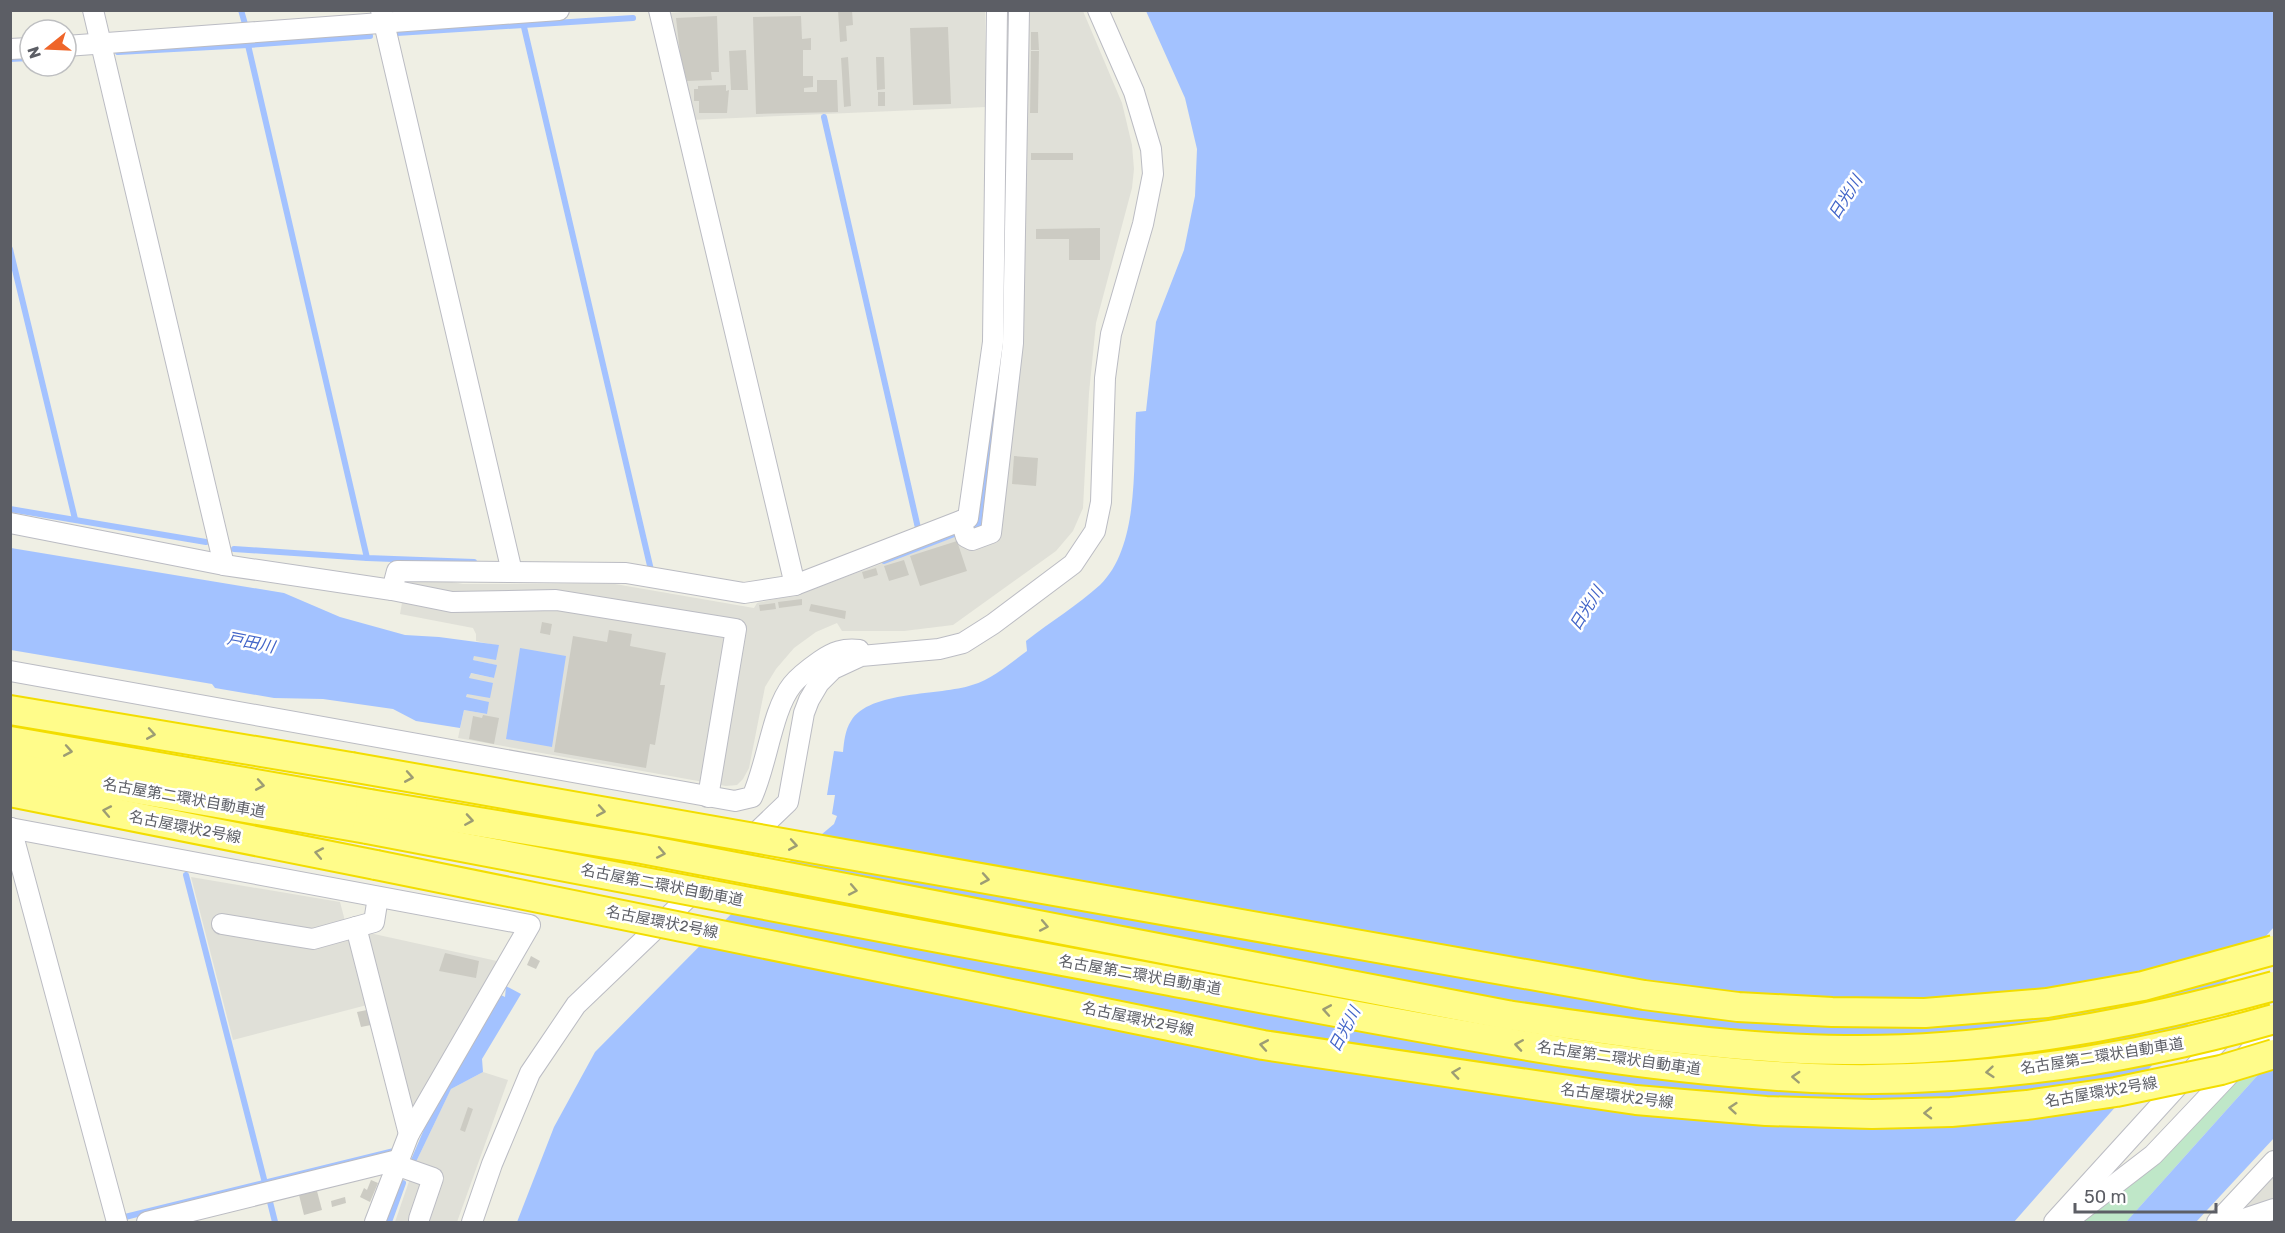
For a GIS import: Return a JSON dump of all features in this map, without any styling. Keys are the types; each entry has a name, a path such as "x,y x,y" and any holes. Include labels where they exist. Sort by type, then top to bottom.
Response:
{"highway":[{"path":"10,710 351,767 1644,995 1738,1007 1832,1012 1925,1012 2047,1004 2143,986 2274,950"},
{"name":"名古屋第二環状自動車道","path":"10,741 642,849 1508,1015 1638,1035 1744,1045 1834,1050 1925,1047 2088,1029 2193,1008 2274,987"},
{"name":"名古屋第二環状自動車道","path":"10,769 378,831 1005,951 1501,1042 1633,1062 1734,1073 1842,1079 1927,1078 2009,1071 2094,1060 2202,1040 2274,1022"},
{"name":"名古屋環状2号線","path":"10,792 1263,1045 1636,1100 1766,1111 1872,1114 1951,1112 2027,1105 2116,1092 2221,1070 2274,1054"}],"street":[{"path":"93,10 224,565"},
{"path":"78,45 382,16 559,10"},
{"path":"660,10 795,585"},
{"path":"392,590 397,571 626,573 744,593 795,585 968,518 993,342 997,10"},
{"path":"961,521 966,537 972,540 991,533 1013,343 1019,10"},
{"path":"472,1222 492,1164 530,1073 576,1005 788,802 804,713 808,700 819,683 833,669 861,656 939,649 963,643 993,624 1073,564 1095,531 1101,502 1105,378 1111,334 1143,224 1153,174 1151,149 1134,92 1098,10"},
{"path":"382,16 512,572"},
{"path":"10,523 224,565 392,590 452,602 556,600 736,629 708,797"},
{"path":"10,671 456,749 735,801 752,797 781,708 791,686 807,670 826,657 846,648 880,654"},
{"path":"117,1222 11,828 530,925 409,1134 375,1222"},
{"path":"222,924 313,939 374,922 378,897"},
{"path":"356,927 409,1134"},
{"path":"2054,1222 2274,979"},
{"path":"2066,1222 2153,1155 2226,1078 2274,1022"},
{"path":"2229,1219 2274,1161"},
{"path":"147,1222 397,1163 433,1178 419,1219"},
{"path":"2229,1219 2274,1209"}],"shaded area":[{"path":"708,10 985,11 986,107 691,120 669,13"},
{"path":"1008,11 1083,11 1122,103 1132,145 1134,169 1132,188 1096,323 1089,393 1083,508 1073,531 1056,551 953,625 904,631 842,631 837,623 816,632 794,648 776,669 765,687 749,768 737,785 726,786 458,738 464,710 487,714 466,698 467,694 493,684 469,679 470,673 494,678 496,665 473,660 474,656 499,646 476,641 473,628 400,614 407,574 463,584 615,584 754,608 757,603 802,593 979,528 1004,343"},
{"path":"191,877 340,902 367,1005 233,1040"},
{"path":"365,932 497,961 411,1113"},
{"path":"483,1072 508,1080 457,1222 395,1222 415,1164 451,1089"},
{"path":"2274,1170 2274,1202 2245,1208 2243,1204"}],"green space":[{"path":"2274,1033 2274,1057 2126,1222 2078,1222"}],"water":[{"name":"日光川","path":"1146,11 2274,11 2274,927 2014,1222 517,1222 554,1127 595,1052 752,893 834,824 837,816 832,814 835,795 827,795 834,751 843,752 846,732 851,721 860,711 889,699 972,685 994,675 1027,651 1026,641 1100,585 1113,569 1122,549 1132,503 1136,412 1146,411 1156,322 1184,250 1195,196 1197,149 1185,98"},
{"name":"戸田川","path":"11,548 284,593 340,617 405,635 499,645 496,660 474,656 473,660 497,665 494,678 471,673 469,678 493,683 490,698 467,694 466,697 489,702 487,714 464,710 460,728 416,721 393,709 323,699 274,698 215,688 212,684 11,650"},
{"path":"520,648 566,656 552,747 506,739"},
{"path":"506,986 521,994 482,1059 483,1072 451,1089 415,1164 410,1162 440,1092 501,995 505,997"},
{"path":"2274,1057 2274,1138 2196,1222 2126,1222"}],"building":[{"path":"838,10 852,10 853,25 846,26 847,41 840,42"},
{"path":"717,16 719,72 711,72 712,80 687,81 681,62 676,18"},
{"path":"801,16 802,39 811,38 811,50 803,50 803,76 813,76 813,87 804,88 804,92 817,92 817,80 837,80 838,112 756,114 753,17"},
{"path":"948,27 951,104 913,105 910,28"},
{"path":"1031,32 1038,32 1039,50 1031,50"},
{"path":"746,50 748,90 731,90 729,51"},
{"path":"1031,51 1039,51 1038,113 1030,113"},
{"path":"848,57 851,106 844,107 841,58"},
{"path":"876,57 884,57 885,89 877,90"},
{"path":"726,85 726,91 729,90 727,113 699,113 699,101 694,101 694,89 698,89 698,86"},
{"path":"878,92 885,92 885,106 878,106"},
{"path":"1031,153 1073,153 1073,160 1031,160"},
{"path":"1100,228 1100,260 1069,260 1069,239 1036,239 1036,229"},
{"path":"1014,456 1038,458 1036,486 1012,484"},
{"path":"957,541 967,571 920,586 910,556"},
{"path":"904,560 909,575 889,581 884,566"},
{"path":"876,568 878,575 864,579 862,572"},
{"path":"802,599 802,605 779,608 778,602"},
{"path":"775,603 776,609 760,611 759,605"},
{"path":"811,604 846,611 845,619 809,611"},
{"path":"542,622 552,624 550,635 540,633"},
{"path":"609,630 632,634 630,646 666,653 660,685 665,685 655,745 650,744 646,768 554,752 573,636 607,642"},
{"path":"483,715 499,718 494,744 469,739 473,716 482,718"},
{"path":"445,953 479,961 476,978 439,971"},
{"path":"531,956 540,961 536,969 527,965"},
{"path":"367,1010 371,1025 361,1027 357,1012"},
{"path":"468,1107 473,1109 465,1132 460,1130"},
{"path":"371,1180 378,1183 370,1202 360,1197 364,1188 367,1190"},
{"path":"317,1191 322,1210 304,1215 299,1195"},
{"path":"345,1197 346,1203 332,1207 331,1201"}],"waterway":[{"path":"241,10 245,24"},
{"path":"397,33 633,18"},
{"path":"524,27 651,570"},
{"path":"118,52 370,36"},
{"path":"248,45 367,558"},
{"path":"10,59 18,59"},
{"path":"824,117 918,528"},
{"path":"10,249 75,519"},
{"path":"972,528 978,526 994,407"},
{"path":"10,509 206,542"},
{"path":"884,561 957,533"},
{"path":"234,549 474,562"},
{"path":"186,875 265,1183"},
{"path":"125,1217 394,1151"},
{"path":"389,1222 403,1183"},
{"path":"270,1202 275,1222"}]}
